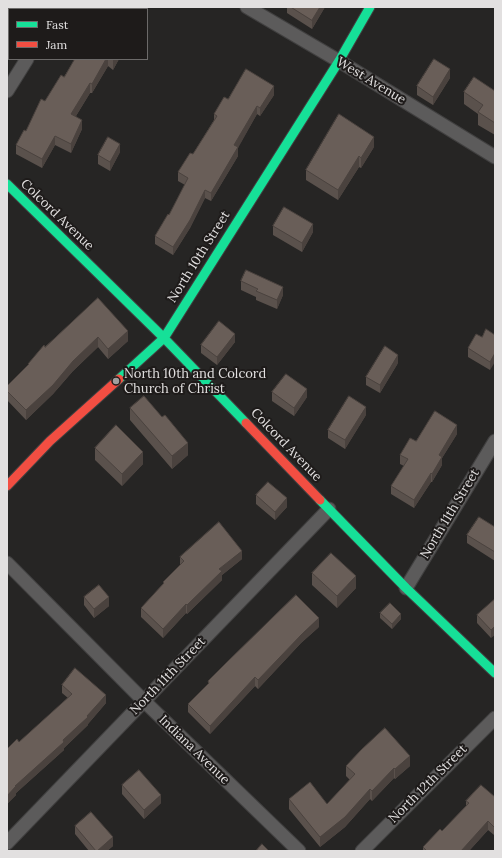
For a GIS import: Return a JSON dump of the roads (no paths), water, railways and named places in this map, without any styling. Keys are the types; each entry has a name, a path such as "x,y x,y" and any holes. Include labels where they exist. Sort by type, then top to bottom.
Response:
{"street":[{"name":"West Avenue","path":"247,7 339,61 495,157"},
{"name":"North 10th Street","path":"7,486 50,441 164,338 339,61 370,7"},
{"path":"7,91 27,60"},
{"name":"Colcord Avenue","path":"7,184 164,338 406,588 495,673"},
{"name":"North 11th Street","path":"406,588 495,441"},
{"name":"North 11th Street","path":"7,843 330,509"},
{"name":"Indiana Avenue","path":"7,563 144,701 298,851"},
{"name":"North 12th Street","path":"362,851 495,718"}],"place":[{"name":"North 10th and Colcord Church of Christ","path":"116,381"}]}
